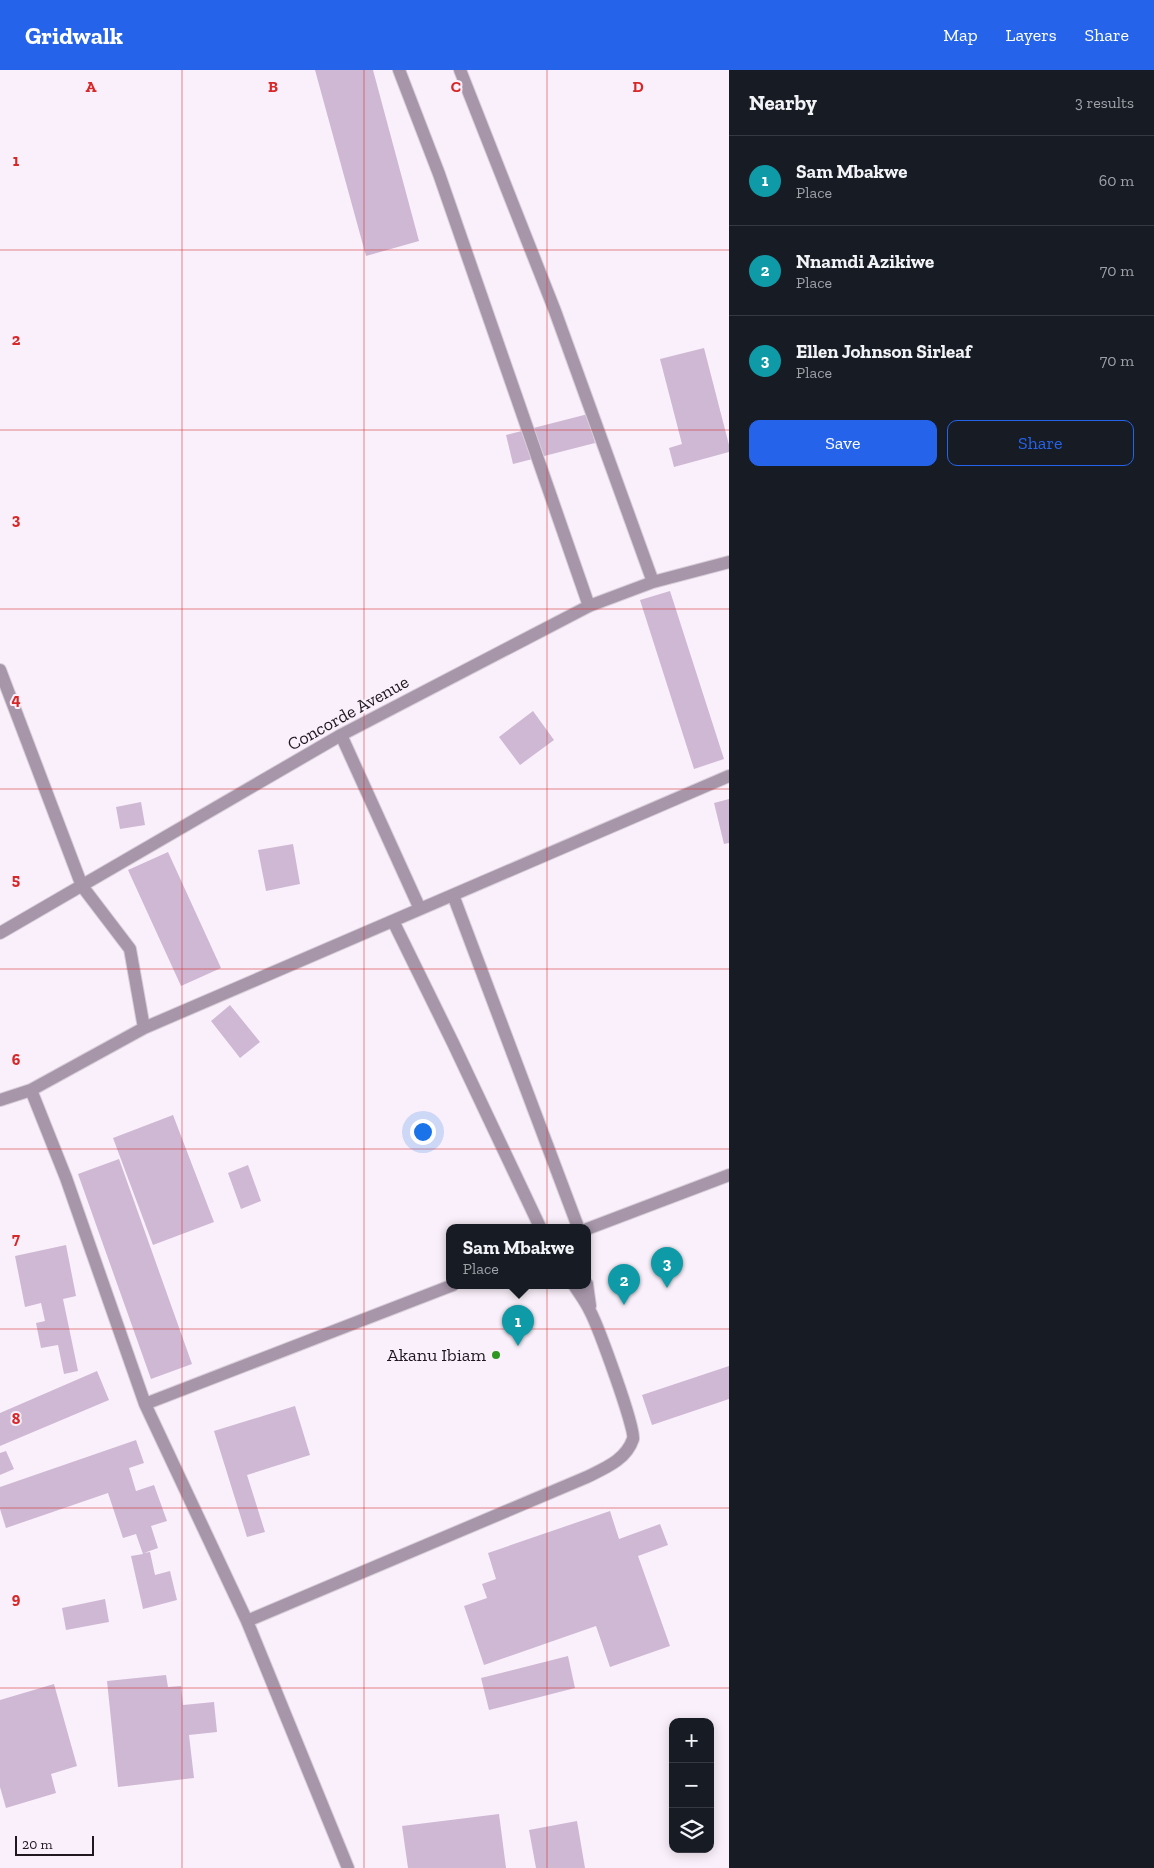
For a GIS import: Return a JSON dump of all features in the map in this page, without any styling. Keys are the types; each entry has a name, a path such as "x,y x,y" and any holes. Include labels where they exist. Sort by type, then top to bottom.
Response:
{"street":[{"path":"399,70 439,174 589,606"},
{"path":"460,70 555,311 654,582"},
{"name":"Concorde Avenue","path":"0,933 341,735 589,606 654,582 729,562"},
{"path":"0,670 82,886 130,949 144,1028"},
{"path":"341,735 420,909"},
{"path":"0,1100 31,1090 144,1028 729,776"},
{"path":"453,895 577,1224"},
{"path":"393,921 539,1224"},
{"path":"31,1090 66,1178 145,1404 246,1621 348,1868"},
{"path":"591,1227 729,1175"},
{"path":"145,1404 446,1288"},
{"path":"246,1621 426,1546 612,1465 626,1452 634,1437 629,1414 590,1311 576,1289"},
{"path":"588,1289 590,1311"}],"building":[{"path":"315,70 373,70 419,241 366,256"},
{"path":"704,348 729,445 729,452 674,467 669,448 682,444 660,359"},
{"path":"588,414 595,443 513,464 506,435"},
{"path":"670,591 724,759 694,769 640,600"},
{"path":"533,711 554,740 520,765 499,737"},
{"path":"729,799 729,843 724,844 714,803"},
{"path":"141,802 145,825 120,829 116,807"},
{"path":"293,844 300,884 266,891 258,850"},
{"path":"168,852 221,968 181,986 128,870"},
{"path":"230,1005 260,1042 240,1058 211,1021"},
{"path":"173,1115 214,1222 153,1245 113,1138"},
{"path":"119,1159 192,1364 151,1379 78,1174"},
{"path":"248,1165 261,1201 241,1209 228,1173"},
{"path":"66,1245 76,1296 63,1299 78,1371 64,1374 58,1345 41,1348 36,1323 45,1321 41,1303 25,1307 15,1256"},
{"path":"729,1366 729,1399 652,1425 642,1395"},
{"path":"97,1371 109,1400 0,1446 0,1413"},
{"path":"295,1406 310,1455 247,1475 265,1532 247,1537 214,1431"},
{"path":"136,1440 144,1463 129,1468 136,1491 154,1485 167,1521 151,1526 158,1548 144,1553 150,1552 155,1575 170,1571 177,1600 143,1609 131,1556 143,1554 136,1534 123,1538 108,1493 6,1528 0,1509 0,1487"},
{"path":"6,1451 14,1469 0,1475 0,1453"},
{"path":"610,1511 619,1539 660,1524 668,1545 638,1556 670,1646 610,1667 596,1626 484,1665 464,1606 487,1598 482,1584 496,1579 488,1553"},
{"path":"105,1599 109,1622 66,1630 62,1608"},
{"path":"568,1656 575,1688 489,1710 481,1678"},
{"path":"166,1675 168,1687 181,1686 183,1705 214,1702 217,1732 189,1735 194,1778 118,1787 107,1681"},
{"path":"54,1684 77,1766 51,1774 56,1793 6,1808 0,1787 0,1700"},
{"path":"499,1814 506,1868 408,1868 402,1826"},
{"path":"577,1821 585,1868 536,1868 529,1830"}],"place":[{"name":"Ellen Johnson Sirleaf","path":"667,1288"},
{"name":"Nnamdi Azikiwe","path":"624,1305"},
{"name":"Sam Mbakwe","path":"518,1346"},
{"name":"Akanu Ibiam","path":"496,1355"}]}
